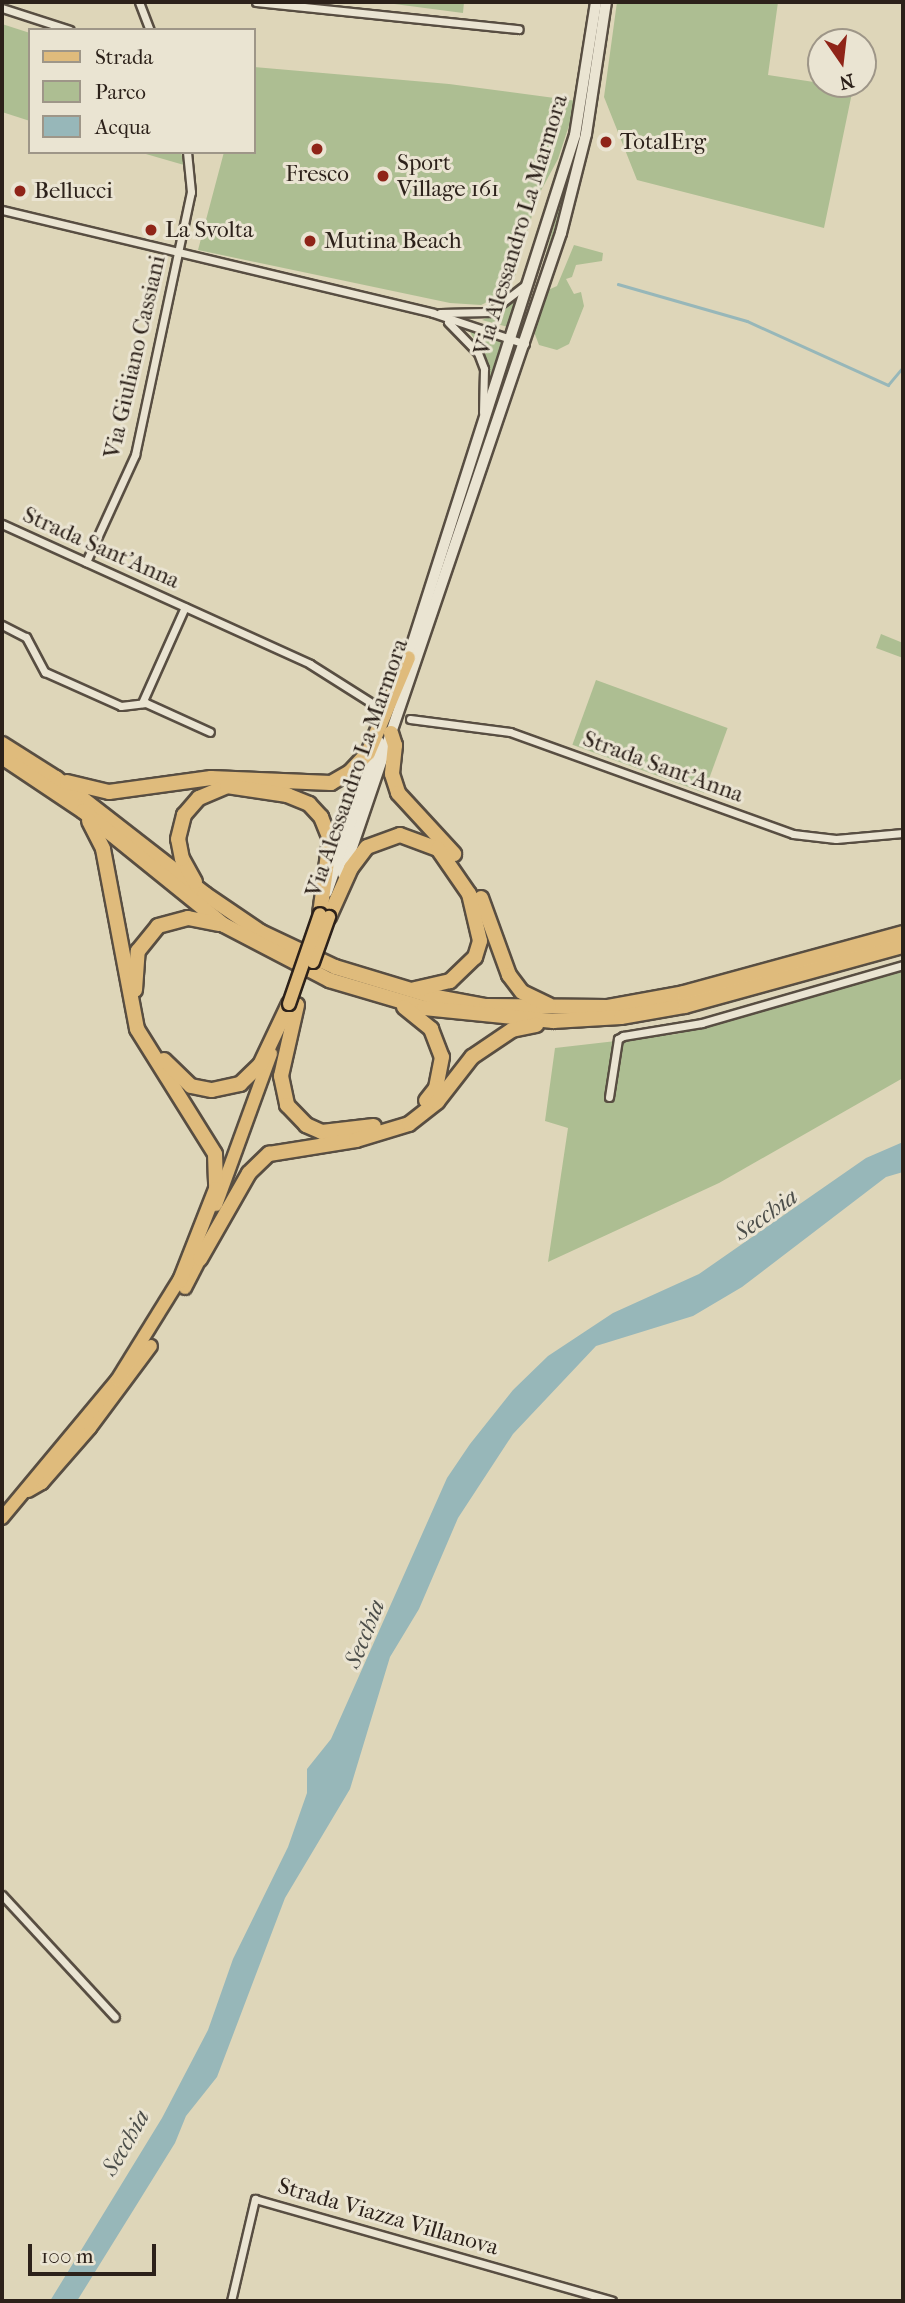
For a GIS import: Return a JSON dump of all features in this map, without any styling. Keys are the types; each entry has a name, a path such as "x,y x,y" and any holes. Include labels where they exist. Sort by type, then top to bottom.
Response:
{"highway":[{"path":"56,778 110,792 211,778 331,783 350,772 368,753 408,658"},
{"path":"391,733 395,745 392,774 398,793 468,872 509,975 522,992 566,1015"},
{"path":"2,744 56,778 205,894 288,946 401,996 438,1042 442,1057 436,1088 412,1113 344,1132 323,1132 306,1125 287,1105 281,1076 293,1004"},
{"path":"2,757 83,811 224,926 329,981 484,1017 566,1015 685,1006 903,946"},
{"path":"205,894 190,876 179,848 184,815 208,792 227,786 256,789 287,795 309,804 321,817 331,853 325,915"},
{"path":"83,811 103,849 137,1029 215,1154 216,1189 180,1281"},
{"path":"325,915 351,868 367,847 400,835 424,840 438,849 469,894 480,941 475,957 450,981 401,996"},
{"path":"224,926 188,918 173,920 158,926 138,951 133,976 139,1006 157,1050 174,1074 191,1086 212,1090 240,1084 260,1065 293,1004"},
{"path":"200,1259 249,1173 269,1154 356,1140 409,1124 437,1102 472,1056 512,1030 566,1015 666,998 903,933"}],"main road":[{"name":"Via Alessandro La Marmora","path":"325,915 578,123 596,2"},
{"name":"Via Alessandro La Marmora","path":"2,1518 117,1380 180,1281 223,1189 391,733 561,233 586,134 606,2"},
{"name":"Via Alessandro La Marmora","path":"27,1491 42,1483 125,1384 200,1259 232,1190 293,1004"}],"street":[{"path":"139,2 149,28"},
{"path":"256,2 290,3 519,29"},
{"path":"2,8 64,28"},
{"name":"Via Giuliano Cassiani","path":"86,562 135,455 191,192 187,154"},
{"path":"2,210 433,313 524,344"},
{"path":"433,313 481,314 498,309 528,281"},
{"path":"433,313 456,326 478,352 484,369 483,415"},
{"name":"Strada Sant'Anna","path":"2,524 310,664 378,707"},
{"name":"Strada Sant'Anna","path":"142,703 185,607"},
{"path":"2,625 29,639 45,672 121,706 142,703 210,732"},
{"name":"Strada Sant'Anna","path":"410,719 510,732 793,834 836,839 903,833"},
{"path":"610,1097 618,1040 624,1036 702,1023 903,965"},
{"path":"2,1895 115,2017"},
{"name":"Strada Viazza Villanova","path":"230,2301 254,2199 612,2301"}],"green space":[{"path":"379,2 464,2 463,13"},
{"path":"617,2 778,2 768,75 807,81 807,98 851,98 824,228 637,180 604,97"},
{"path":"2,24 28,32 28,120 2,112"},
{"name":"Sport Village 161","path":"256,67 449,84 577,101 558,159 537,198 515,276 504,294 481,305 450,303 198,250 223,154 256,154"},
{"path":"146,154 181,154 184,165"},
{"path":"573,158 556,234 523,326 545,257"},
{"path":"574,245 603,253 602,261 576,265 572,277 566,279 574,294 581,292 584,306 569,344 557,350 539,345 534,332 548,290 557,286"},
{"path":"517,299 508,327 482,320 498,313"},
{"path":"470,332 502,341 489,380 483,355"},
{"path":"881,634 903,643 903,658 876,648"},
{"path":"596,680 728,728 704,793 572,745"},
{"path":"903,971 903,1078 719,1183 548,1262 568,1128 545,1121 555,1048 677,1034"}],"water":[{"path":"903,1142 903,1172 886,1177 742,1287 693,1316 596,1346 513,1434 458,1518 419,1609 390,1657 350,1789 285,1898 217,2077 186,2116 175,2143 77,2301 50,2301 162,2118 208,2030 233,1959 288,1847 307,1793 307,1769 331,1739 447,1478 470,1444 513,1390 548,1356 613,1313 699,1274 866,1158"}],"waterway":[{"path":"618,284 747,321 888,385 903,367"}],"place":[{"name":"TotalErg","path":"606,142"},
{"name":"Fresco","path":"317,149"},
{"name":"Sport Village 161","path":"383,176"},
{"name":"Bellucci","path":"20,191"},
{"name":"La Svolta","path":"151,230"},
{"name":"Mutina Beach","path":"310,241"}],"water label":[{"name":"Secchia","path":"766,1215"},
{"name":"Secchia","path":"365,1634"},
{"name":"Secchia","path":"126,2143"}]}
